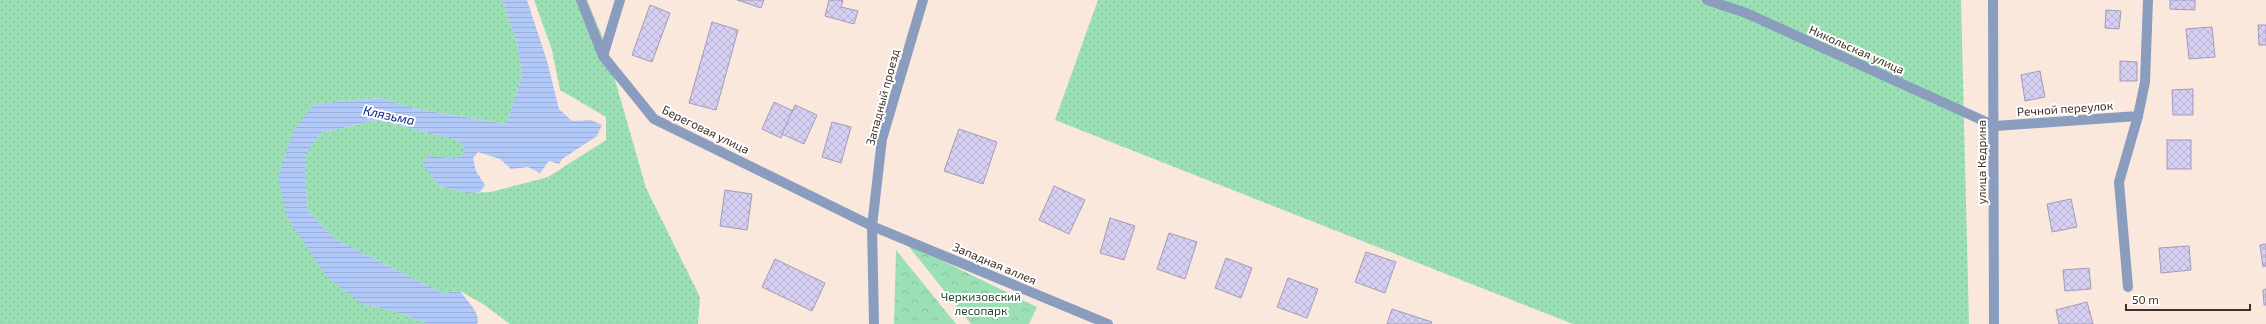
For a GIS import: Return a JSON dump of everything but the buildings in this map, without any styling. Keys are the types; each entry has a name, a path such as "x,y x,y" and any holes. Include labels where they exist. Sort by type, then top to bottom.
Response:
{"street":[{"name":"Береговая улица","path":"581,0 603,56 654,119 872,226"},
{"path":"603,56 620,0"},
{"name":"Западный проезд","path":"874,324 872,226 882,138 923,0"},
{"name":"Никольская улица","path":"1707,0 1746,13 1995,126"},
{"name":"улица Кедрина","path":"1993,0 1995,126 1994,324"},
{"path":"2128,287 2119,182 2138,116 2145,82 2148,0"},
{"name":"Речной переулок","path":"1995,126 2138,116"},
{"name":"Западная аллея","path":"872,226 1108,324"}],"green space":[{"path":"0,0 502,0 517,42 522,77 506,124 417,109 380,98 314,104 278,179 362,304 390,310 429,324 0,324"},
{"path":"534,0 587,0 603,38 646,188 700,297 698,324 510,324 483,304 460,291 442,293 335,239 308,211 305,176 306,153 320,133 377,120 458,140 466,151 457,159 447,157 423,163 439,186 468,193 491,192 548,177 606,140 606,117 560,90 552,50"},
{"path":"1098,0 1961,0 1969,324 1573,324 1055,120"},
{"name":"Черкизовский лесопарк","path":"906,243 1037,307 1029,324 971,324"},
{"name":"Черкизовский лесопарк","path":"896,250 956,324 894,324"}],"water":[{"name":"Клязьма","path":"502,0 527,0 547,61 559,109 572,121 591,120 602,125 597,136 562,159 559,164 549,161 540,173 528,167 511,169 500,159 478,152 473,158 476,171 485,185 480,192 468,193 439,186 422,163 428,156 457,158 466,151 458,140 377,120 320,133 306,154 305,176 308,211 335,239 442,293 460,291 473,307 478,320 477,324 429,324 390,310 362,304 326,276 287,217 278,179 292,133 314,104 380,98 417,109 506,124 522,77 517,42"}]}
